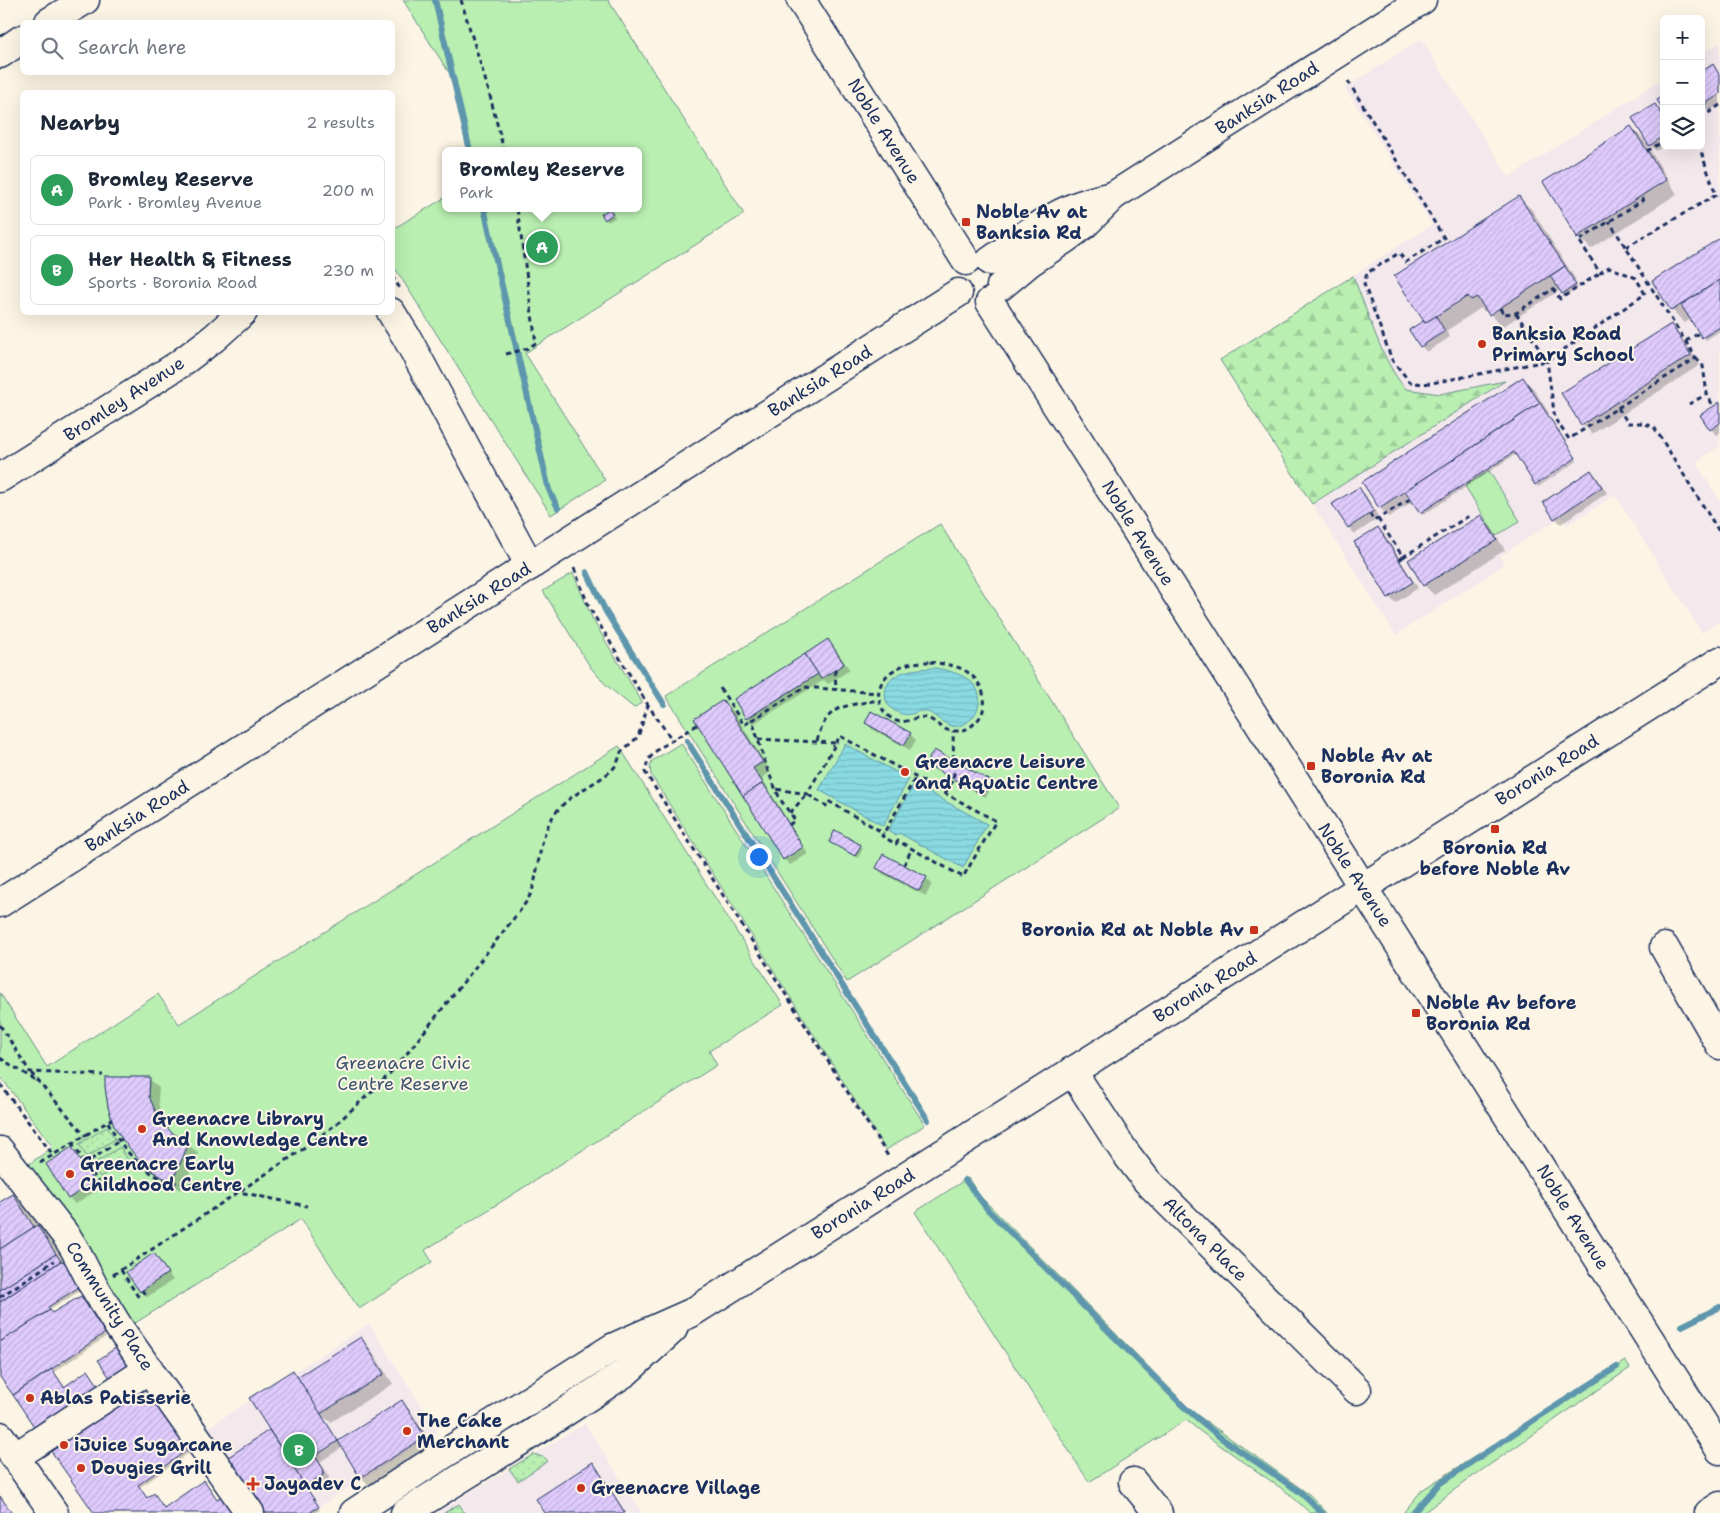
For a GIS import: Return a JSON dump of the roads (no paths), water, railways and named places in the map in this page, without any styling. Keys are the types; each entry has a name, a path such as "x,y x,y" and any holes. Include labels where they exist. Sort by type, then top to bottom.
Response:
{"street":[{"path":"52,20 85,0"},
{"name":"Noble Avenue","path":"801,0 978,261"},
{"name":"Banksia Road","path":"995,294 1030,262 1086,224 1112,196 1422,0"},
{"path":"0,54 20,40"},
{"name":"Banksia Road","path":"978,261 1006,251 1030,231 1069,208 1112,196"},
{"path":"978,261 999,272 1001,279 995,294 983,304 968,303 958,293 955,279 956,272 978,261"},
{"name":"Banksia Road","path":"0,903 958,293"},
{"name":"Noble Avenue","path":"995,294 1066,419 1720,1450"},
{"name":"Bromley Avenue","path":"0,478 178,365 214,338 240,315"},
{"path":"393,315 530,566"},
{"name":"Boronia Road","path":"354,1513 434,1460 612,1348 691,1313 1720,661"},
{"path":"1664,947 1720,1045"},
{"name":"Altona Place","path":"1072,1071 1124,1151 1147,1181 1357,1390"},
{"name":"Community Place","path":"0,1151 74,1248 93,1285 120,1329 250,1513"},
{"name":"Boronia Road","path":"405,1513 626,1372 691,1313"},
{"path":"54,1513 8,1447 148,1369"},
{"path":"1133,1482 1158,1513"},
{"path":"1709,1513 1720,1506"}],"water":[{"path":"935,668 958,674 972,682 976,688 979,695 979,704 976,712 973,717 960,726 944,723 925,711 901,714 889,706 885,698 887,685 897,675 912,670"},
{"path":"845,744 909,779 883,826 819,790"},
{"path":"916,780 925,785 923,789 987,824 963,868 899,833 896,836 888,831"}],"waterway":[{"path":"435,0 469,147"},
{"path":"485,212 549,490 558,508"},
{"path":"587,572 606,612 664,704"},
{"path":"687,741 928,1120"},
{"path":"965,1180 988,1210 1184,1407 1221,1438 1300,1492 1322,1513"},
{"path":"1682,1326 1720,1307"},
{"path":"1413,1513 1439,1484 1617,1367"}],"place":[{"name":"Noble Av at Banksia Rd","path":"966,222"},
{"name":"Bromley Reserve","path":"542,247"},
{"name":"Banksia Road Primary School","path":"1482,344"},
{"name":"Noble Av at Boronia Rd","path":"1311,766"},
{"name":"Greenacre Leisure and Aquatic Centre","path":"905,772"},
{"name":"Boronia Rd before Noble Av","path":"1495,829"},
{"name":"Boronia Rd at Noble Av","path":"1254,930"},
{"name":"Noble Av before Boronia Rd","path":"1416,1013"},
{"name":"Greenacre Library And Knowledge Centre","path":"142,1129"},
{"name":"Greenacre Early Childhood Centre","path":"70,1174"},
{"name":"Ablas Patisserie","path":"30,1398"},
{"name":"The Cake Merchant","path":"407,1431"},
{"name":"iJuice Sugarcane","path":"64,1445"},
{"name":"Her Health & Fitness","path":"299,1450"},
{"name":"Dougies Grill","path":"81,1468"},
{"name":"Jayadev C","path":"253,1484"},
{"name":"Greenacre Village","path":"581,1488"}],"park label":[{"name":"Greenacre Civic Centre Reserve","path":"403,1073"}]}
